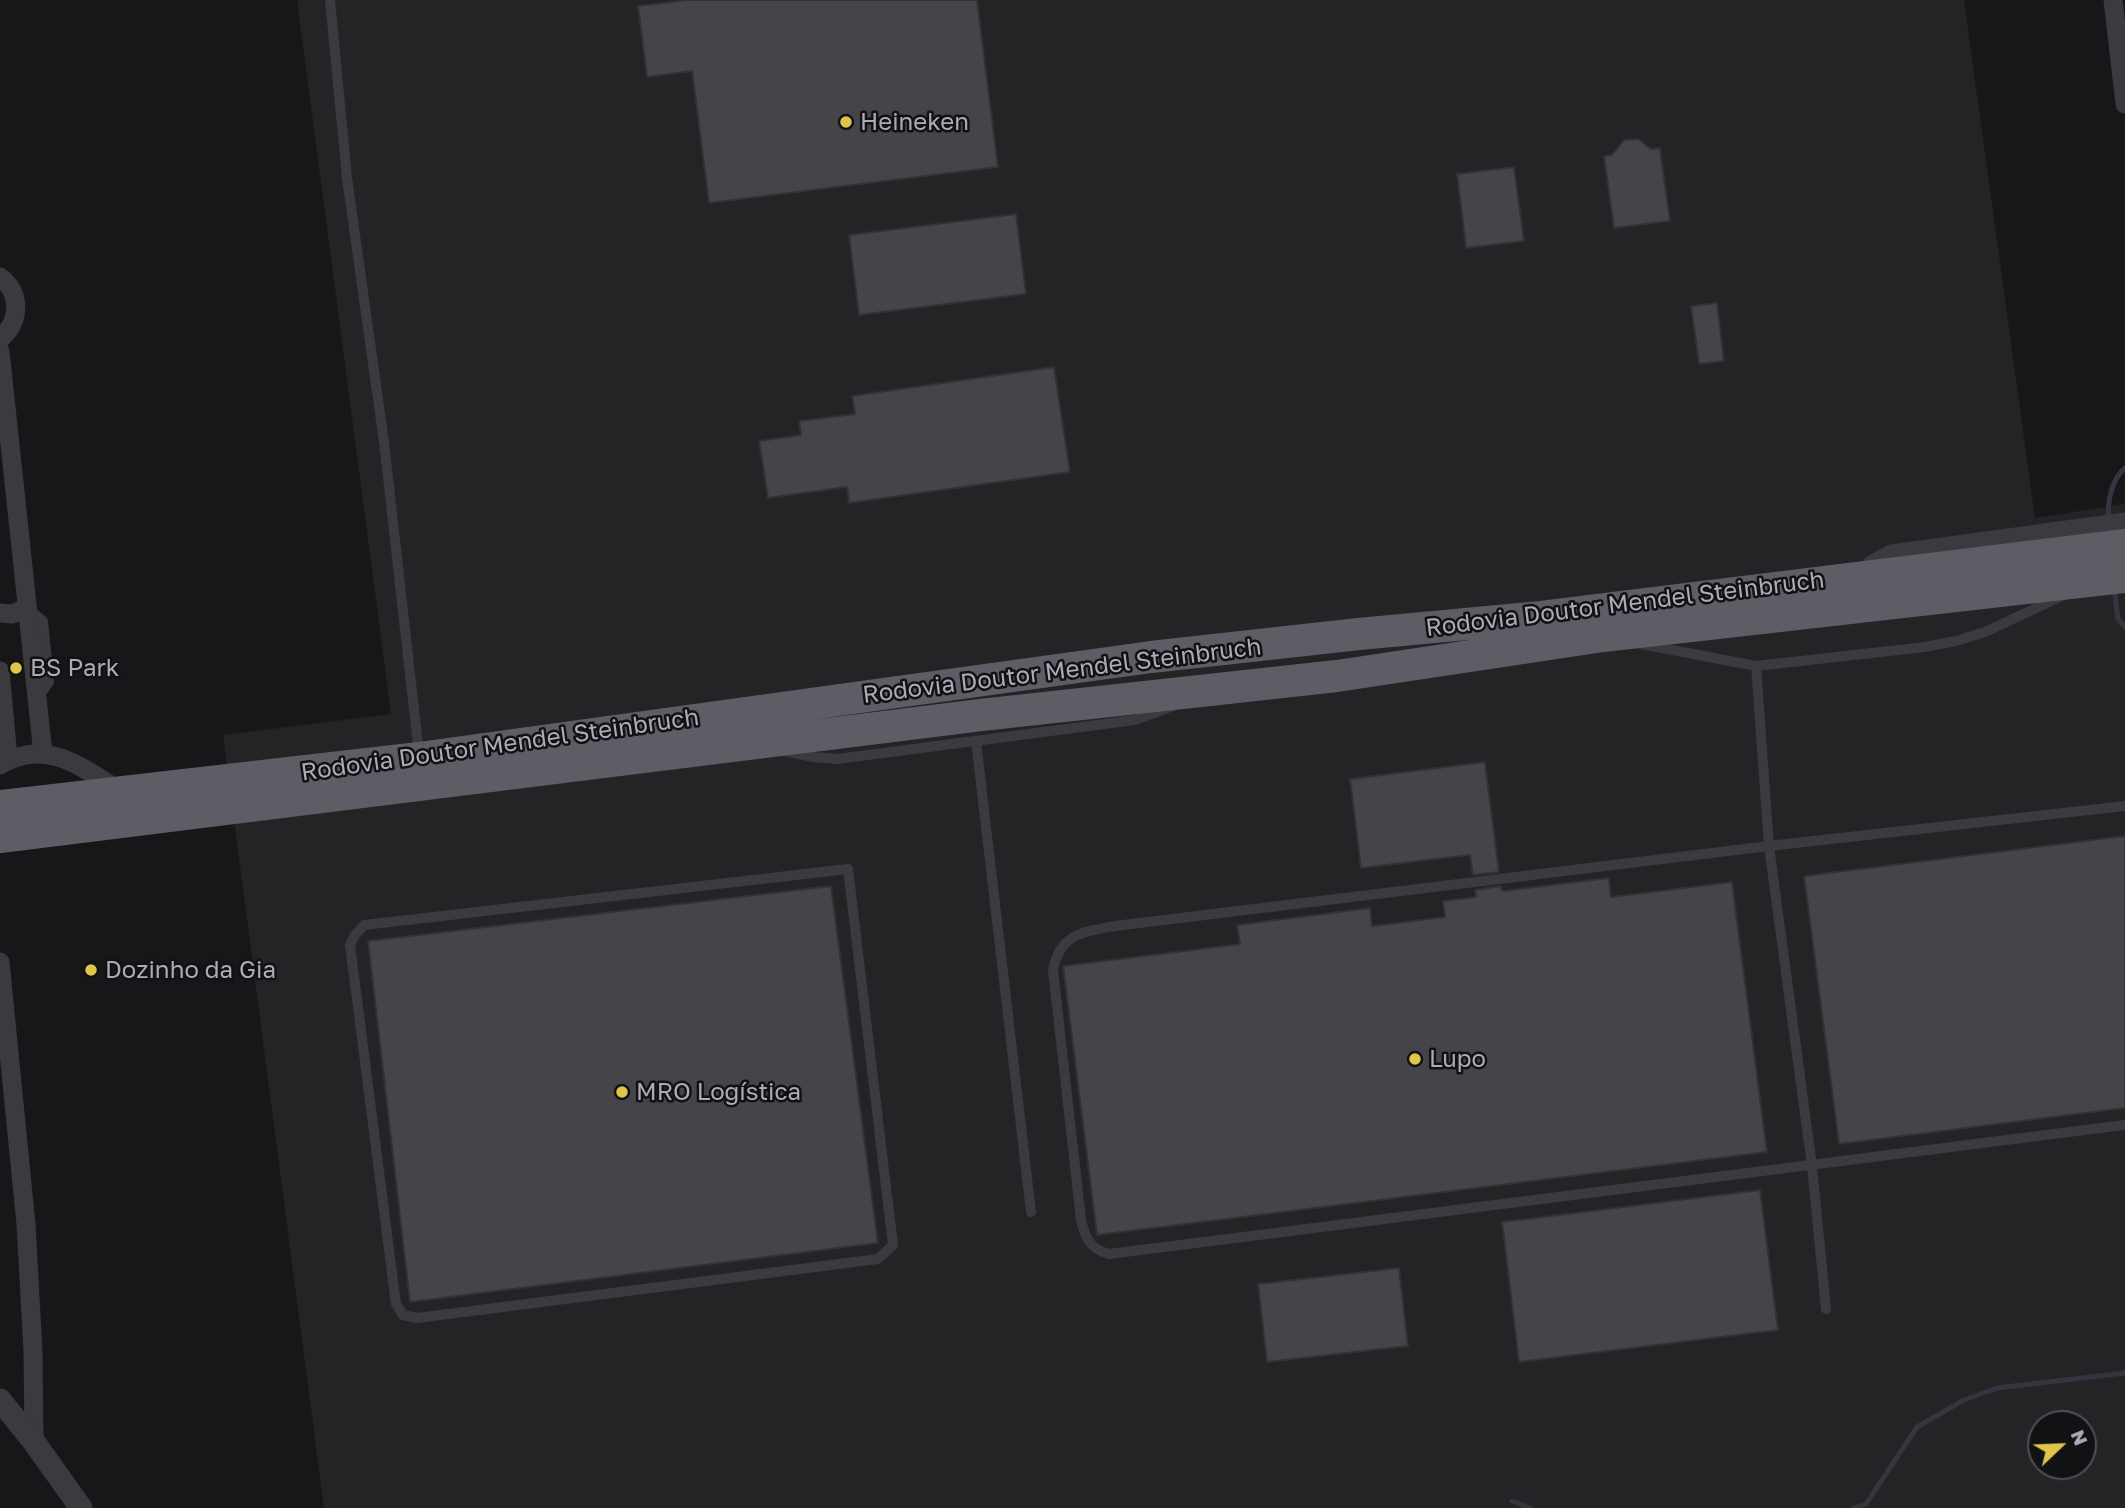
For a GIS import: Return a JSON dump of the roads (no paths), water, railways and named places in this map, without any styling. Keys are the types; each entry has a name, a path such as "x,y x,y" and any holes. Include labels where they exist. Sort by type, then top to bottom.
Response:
{"highway":[{"name":"Rodovia Doutor Mendel Steinbruch","path":"0,806 419,758 1151,657 1541,617 1859,577 2106,539"},
{"name":"Rodovia Doutor Mendel Steinbruch","path":"0,837 995,713 1337,676 1602,636 2107,580"}],"street":[{"path":"2113,0 2125,104"},
{"path":"0,277 11,288 16,307 12,326 0,339"},
{"path":"0,351 43,754"},
{"path":"2106,539 2125,522"},
{"path":"0,613 12,614 26,608"},
{"path":"0,671 7,746 3,763"},
{"path":"1,703 36,699"},
{"path":"3,763 18,757 43,754 55,756 78,765 122,793"},
{"path":"0,962 26,1224 33,1351 34,1441"},
{"path":"0,1400 34,1441 81,1508"}],"lane":[{"path":"330,0 347,178 384,442 419,758"},
{"path":"1602,636 1756,666 1925,647 1956,641 1985,632 2107,580"},
{"path":"1756,666 1769,846 1812,1166 1826,1309"},
{"path":"753,743 791,753 837,759 1135,720 1171,707 1199,692"},
{"path":"976,741 1031,1212"},
{"path":"2125,806 1769,846 1115,926 1077,934 1064,943 1057,953 1053,971 1081,1220 1088,1242 1100,1252 1109,1254 1500,1202 1812,1166 2125,1125"},
{"path":"848,869 893,1245 878,1259 417,1318 403,1315 396,1304 350,946 364,925 848,869"}],"waterway":[{"path":"2108,518 2111,491 2116,478 2125,468"},
{"path":"2114,587 2118,619 2125,627"},
{"path":"1854,1508 1866,1504 1917,1427 1964,1400 1997,1388 2125,1373"},
{"path":"1512,1501 1530,1508"}],"place":[{"name":"Heineken","path":"846,122"},
{"name":"BS Park","path":"16,668"},
{"name":"Dozinho da Gia","path":"91,970"},
{"name":"Lupo","path":"1415,1059"},
{"name":"MRO Logística","path":"622,1092"}]}
